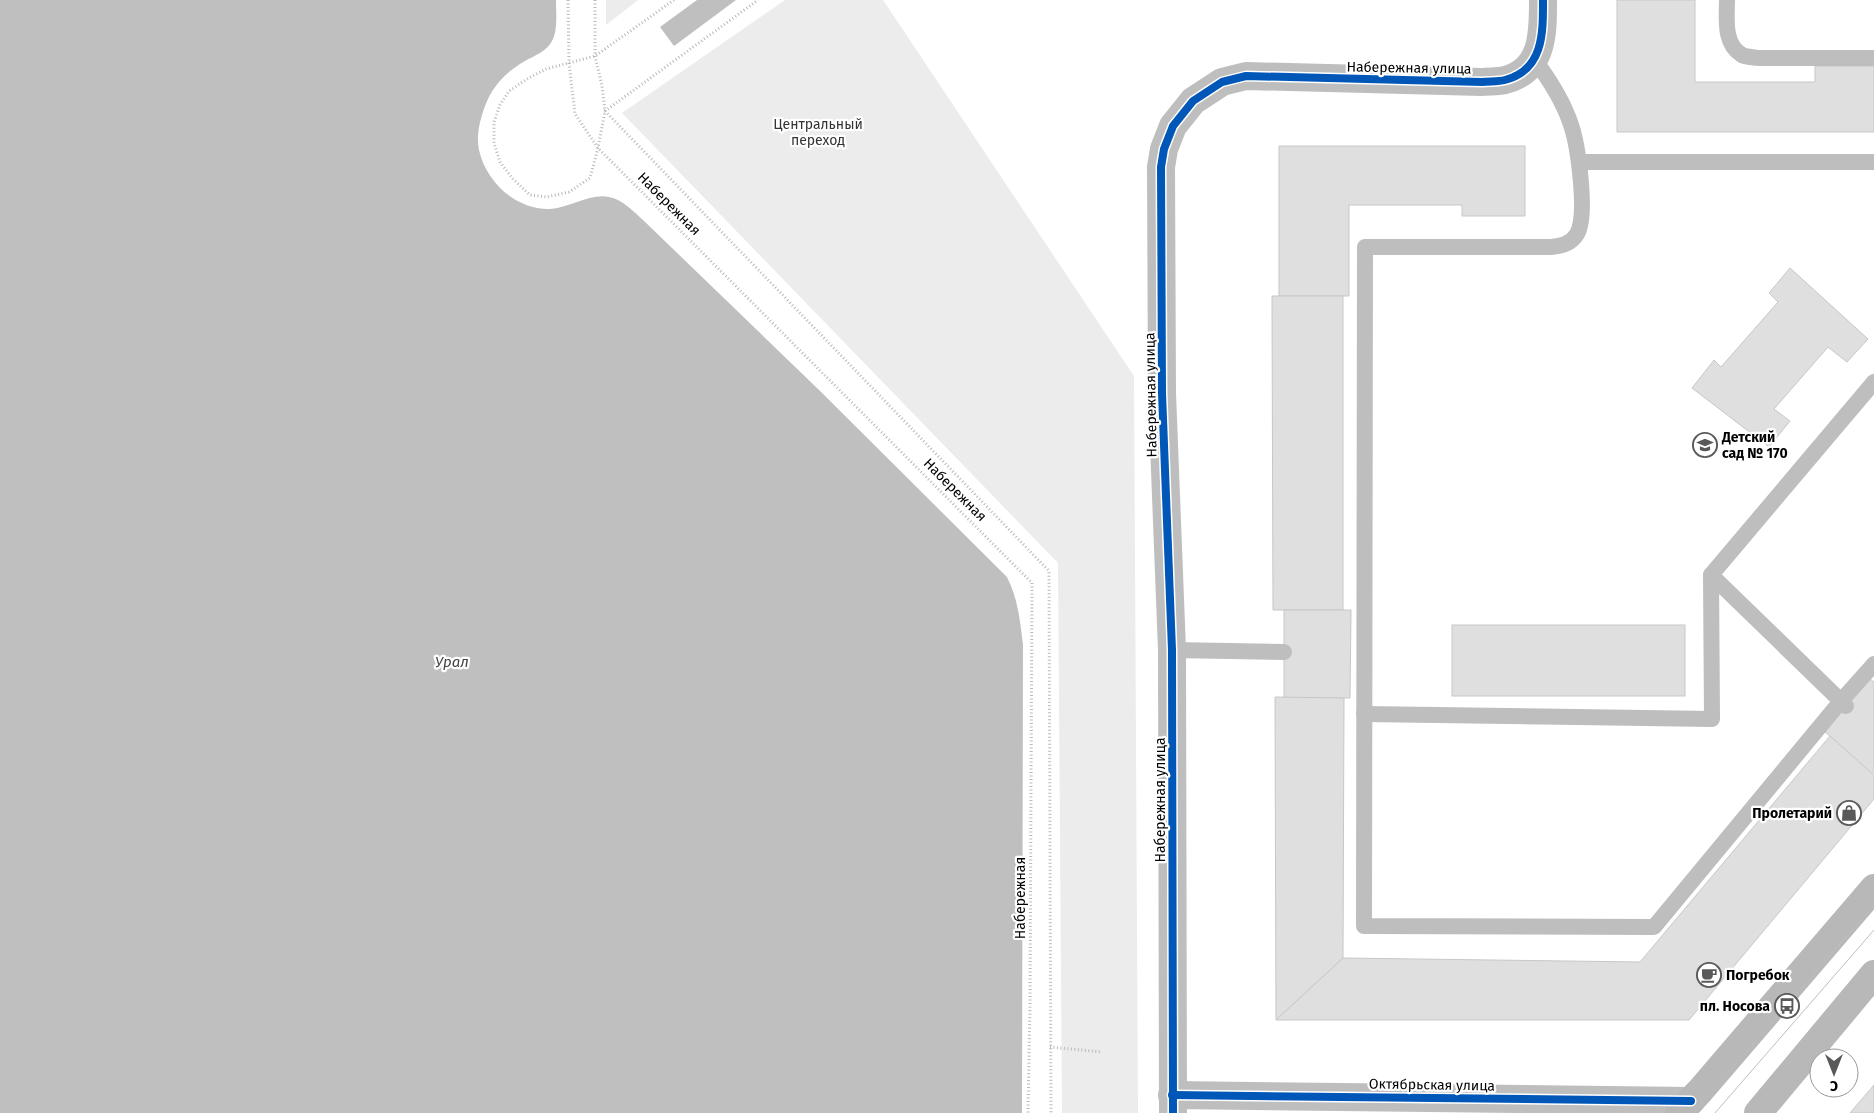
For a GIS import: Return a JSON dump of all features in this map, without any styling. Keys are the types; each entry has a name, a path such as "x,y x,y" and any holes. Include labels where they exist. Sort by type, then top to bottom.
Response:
{"main road":[{"name":"Октябрьская улица","path":"1685,1107 1874,888"},
{"path":"1758,1113 1874,974"}],"street":[{"path":"1534,59 1540,47 1543,27 1543,0"},
{"name":"Набережная улица","path":"1172,1104 1172,650 1162,393 1161,167 1164,149 1173,126 1194,101 1222,82 1246,76 1482,82 1505,80 1522,72 1534,59"},
{"name":"Октябрьская улица","path":"1172,1104 1685,1107"}],"lane":[{"path":"1727,0 1727,30 1732,46 1743,55 1758,58 1874,58"},
{"path":"1534,59 1549,79 1562,102 1576,140 1580,162 1581,218 1578,233 1571,241 1563,246 1551,247 1365,247 1358,654 1364,714 1364,926 1654,927 1844,703 1874,664"},
{"path":"1580,162 1874,162"},
{"path":"1364,714 1712,719 1710,575 1874,382"},
{"path":"1710,575 1844,703"},
{"path":"1172,650 1284,652"}],"path":[{"path":"595,0 595,56 602,86 605,111 590,178 568,192 548,197 530,195 513,179 500,162 494,143 494,122 500,105 509,91 546,69 595,56 674,0"},
{"path":"605,111 758,0"},
{"path":"1050,1047 1102,1052"}],"green space":[{"path":"606,0 638,0 606,25"},
{"name":"Центральный переход","path":"785,0 883,0 1134,376 1138,1113 1062,1113 1058,563 622,113"}],"water":[{"name":"Урал","path":"0,0 556,0 556,27 550,45 512,70 501,80 488,98 480,122 478,144 488,173 504,192 526,205 537,208 557,208 602,196 614,198 628,206 817,388 1007,577 1011,585 1018,610 1023,645 1022,1113 0,1113"},
{"path":"697,0 736,0 674,46 660,27"}],"building":[{"path":"1617,0 1695,0 1695,82 1815,82 1815,66 1874,66 1874,132 1617,132"},
{"path":"1279,146 1525,146 1525,216 1462,216 1462,205 1349,205 1349,296 1279,296"},
{"path":"1790,268 1868,339 1847,362 1828,347 1774,409 1790,421 1769,447 1692,388 1714,360 1721,367 1778,302 1769,293"},
{"path":"1272,296 1343,296 1343,610 1273,610"},
{"path":"1284,610 1351,610 1350,698 1284,698"},
{"path":"1452,625 1685,625 1685,696 1452,696"},
{"path":"1870,679 1874,682 1874,772 1872,774 1824,731"},
{"path":"1275,697 1344,698 1343,958 1276,1020"},
{"path":"1830,736 1874,775 1874,799 1689,1020 1276,1020 1343,958 1640,962"},
{"path":"1874,1085 1874,1113 1850,1113"}],"tram line":[{"path":"1693,1113 1874,905"},
{"path":"1715,1113 1874,930"}],"cycle path":[{"path":"1173,1113 1172,650 1162,393 1161,167 1164,149 1173,126 1193,101 1222,82 1246,76 1482,82 1502,81 1518,75 1527,68 1539,48 1543,25 1543,0"},
{"path":"1172,1095 1691,1101"}],"place":[{"name":"Детский сад № 170","path":"1705,445"},
{"name":"Пролетарий","path":"1849,813"},
{"name":"Погребок","path":"1709,975"},
{"name":"пл. Носова","path":"1787,1006"}]}
